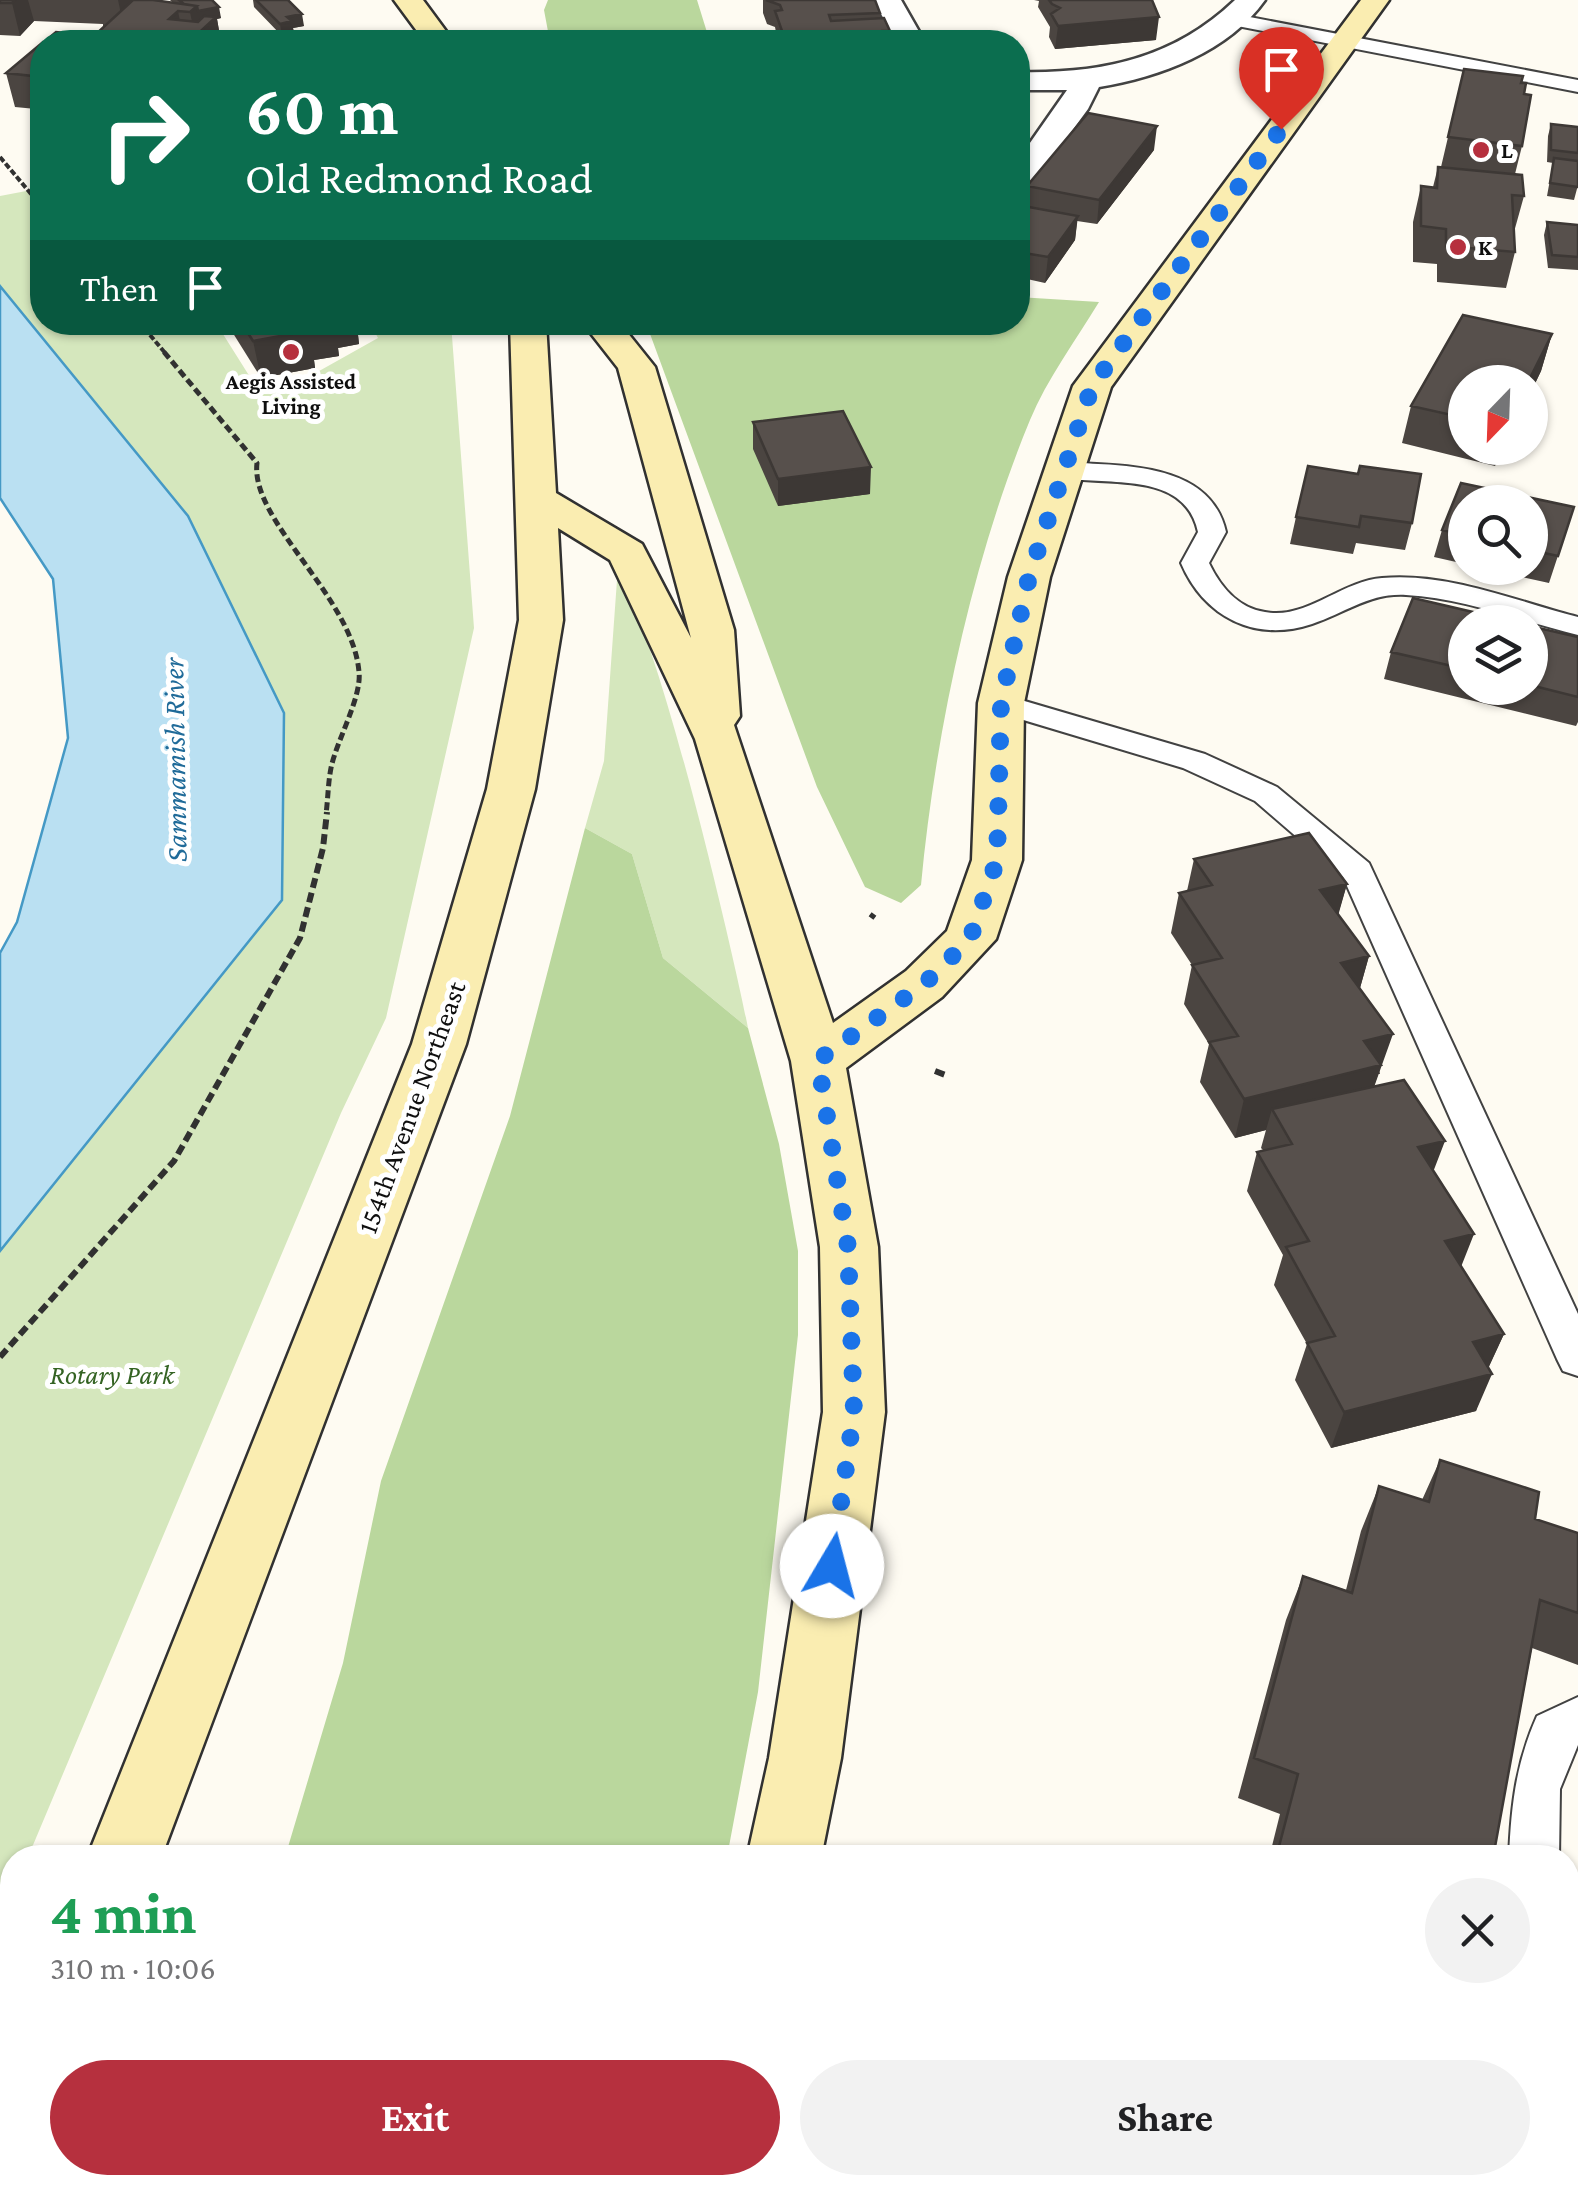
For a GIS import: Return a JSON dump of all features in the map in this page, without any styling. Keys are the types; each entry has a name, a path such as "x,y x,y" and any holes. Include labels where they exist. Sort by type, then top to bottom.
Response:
{"main road":[{"path":"408,0 431,30"},
{"path":"818,1060 924,984 970,939 997,860 1001,703 1029,577 1060,470 1092,386 1375,0"},
{"name":"154th Avenue Northeast","path":"129,1845 439,1044 511,788 539,634 529,335"},
{"path":"610,335 636,367 712,630 718,739"},
{"path":"536,498 628,553 718,739 818,1060 848,1247 854,1412 805,1758 787,1845"}],"street":[{"path":"887,0 904,30"},
{"path":"1030,82 1087,82 1164,62 1243,10"},
{"path":"1030,166 1073,109 1087,82"}],"lane":[{"path":"1243,10 1348,38 1578,86"},
{"path":"1060,470 1144,478 1178,486 1194,496 1206,509 1212,532 1194,562 1202,585 1216,602 1244,614 1290,621 1380,586 1421,588 1578,626"},
{"path":"1001,703 1194,761 1266,794 1357,871 1578,1359"},
{"path":"1534,1845 1536,1789 1554,1732 1578,1720"}],"path":[{"path":"0,157 30,193"},
{"path":"0,1358 174,1161 300,938 323,848 331,768 360,674 339,612 306,561 272,520 268,500 255,480 257,463 150,335"},
{"path":"935,1071 948,1076"}],"green space":[{"path":"548,0 697,0 706,30 548,30 544,10"},
{"path":"30,190 30,323 0,286 0,196"},
{"path":"1030,298 1099,302 1037,405 990,531 946,709 921,885 901,903 865,887 817,787 650,335 1030,335"},
{"name":"Rotary Park","path":"40,335 224,335 255,385 312,375 378,338 376,335 452,335 474,628 386,1018 341,1113 33,1845 0,1845 0,1251 282,900 284,714 188,516"},
{"path":"617,580 632,604 651,652 671,717 711,865 748,1028 663,958 632,854 585,828 604,761"},
{"path":"585,828 632,854 663,958 748,1028 779,1144 798,1251 798,1335 758,1692 729,1845 289,1845 343,1663 381,1481 510,1116"}],"water":[{"name":"Sammamish River","path":"0,286 30,323 30,335 40,335 188,516 284,713 282,900 0,1251 0,953 17,922 68,738 53,579 0,498"}],"building":[{"path":"133,0 197,6 190,12 178,11 169,19 198,22 204,16 216,17 202,30 100,30"},
{"path":"179,0 212,0 219,7 198,11 197,6"},
{"path":"256,0 288,0 302,14 287,17 292,21 280,24"},
{"path":"766,0 875,0 880,13 829,15 831,21 884,18 890,30 782,30 775,11 782,10 780,5"},
{"path":"1049,0 1152,0 1159,17 1058,26 1051,14 1060,8"},
{"path":"30,53 30,76 6,73"},
{"path":"1464,69 1523,76 1524,94 1531,95 1522,146 1448,137"},
{"path":"1088,113 1157,126 1099,200 1030,187"},
{"path":"1551,124 1578,127 1578,153 1551,150"},
{"path":"1554,158 1578,161 1578,187 1550,183"},
{"path":"1438,167 1522,175 1524,196 1512,195 1515,252 1446,246 1446,229 1421,226 1421,186 1437,188"},
{"path":"1030,207 1078,216 1048,257 1030,254"},
{"path":"1547,222 1578,225 1578,257 1552,255"},
{"path":"1463,315 1552,334 1536,365 1448,365 1448,414 1411,406"},
{"path":"249,335 286,335 253,341"},
{"path":"843,411 871,467 778,479 753,422"},
{"path":"1308,466 1358,474 1360,466 1421,474 1412,523 1361,516 1359,527 1296,517"},
{"path":"1548,501 1574,507 1558,556 1548,554"},
{"path":"1413,598 1448,606 1448,665 1391,652"},
{"path":"1548,630 1578,637 1578,697 1548,690"},
{"path":"1309,833 1347,884 1320,890 1369,956 1341,963 1393,1034 1364,1041 1381,1065 1244,1099 1209,1042 1238,1036 1192,965 1222,958 1179,893 1212,885 1194,859"},
{"path":"1404,1080 1445,1141 1418,1147 1474,1234 1445,1241 1504,1334 1473,1342 1492,1374 1344,1412 1307,1343 1335,1336 1286,1247 1309,1241 1257,1152 1292,1144 1272,1109"},
{"path":"1440,1460 1539,1492 1535,1519 1578,1533 1578,1613 1540,1600 1495,1845 1279,1845 1298,1774 1254,1758 1303,1576 1352,1593 1379,1486 1429,1502"}],"place":[{"name":"L","path":"1481,150"},
{"name":"K","path":"1458,247"},
{"name":"Aegis Assisted Living","path":"291,352"}],"route":[{"path":"832,1566 854,1412 848,1247 818,1060 924,984 970,939 997,860 1001,703 1029,577 1060,470 1092,386 1281,129"}]}
